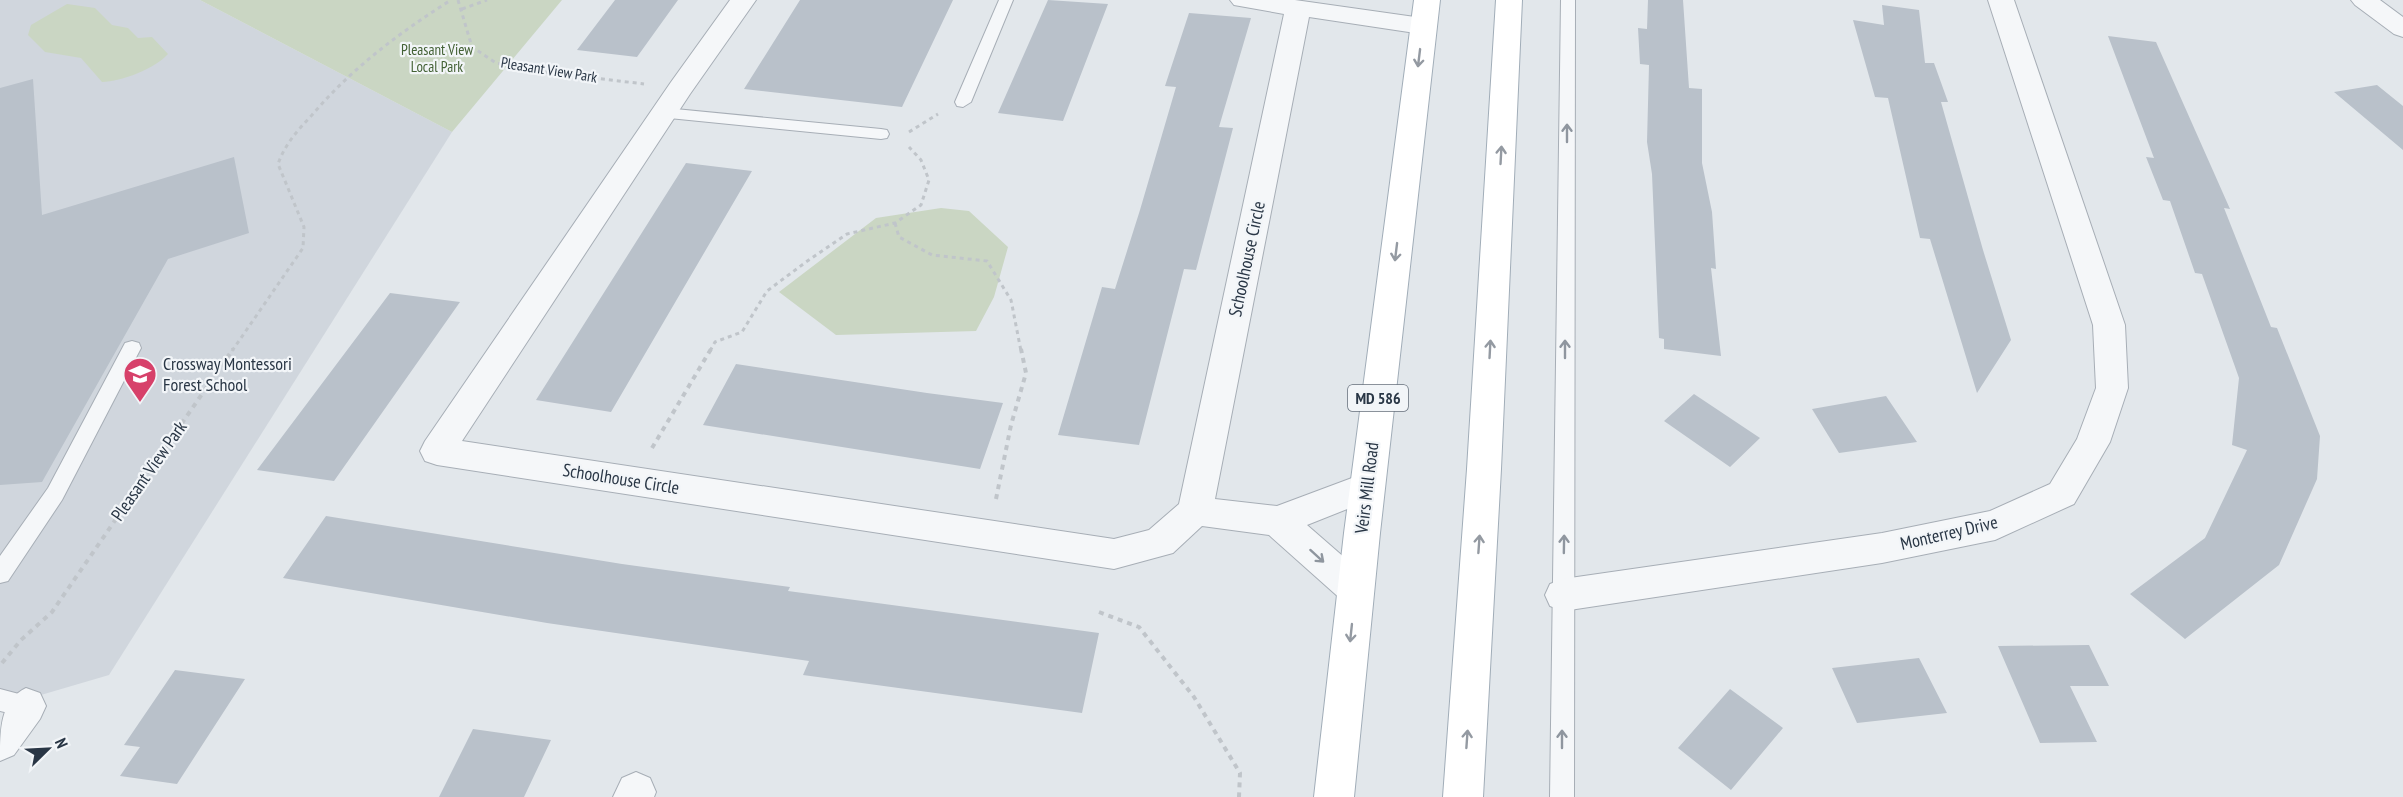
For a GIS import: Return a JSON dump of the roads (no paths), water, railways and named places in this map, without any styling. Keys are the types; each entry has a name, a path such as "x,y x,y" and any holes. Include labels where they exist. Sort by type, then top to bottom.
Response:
{"main road":[{"path":"1463,797 1484,469 1509,0"},
{"name":"Veirs Mill Road","path":"1334,797 1424,13"}],"street":[{"name":"Schoolhouse Circle","path":"743,0 672,100 437,451 1114,554 1160,542 1195,511 1298,8"},
{"path":"1243,0 1298,8 1424,13"},
{"name":"Monterrey Drive","path":"1563,595 1882,548 1995,525 2062,494 2093,442 2112,388 2109,325 2001,0"},
{"path":"2364,0 2403,29"},
{"path":"1195,511 1278,521 1368,486"},
{"path":"1278,521 1356,590"},
{"path":"0,742 13,703"}],"lane":[{"path":"963,102 1006,0"},
{"path":"1562,797 1568,0"},
{"path":"672,100 881,134"},
{"path":"0,574 55,494 132,348"}],"place":[{"name":"Crossway Montessori Forest School","path":"140,403"}],"park label":[{"name":"Pleasant View Local Park","path":"437,58"}]}
